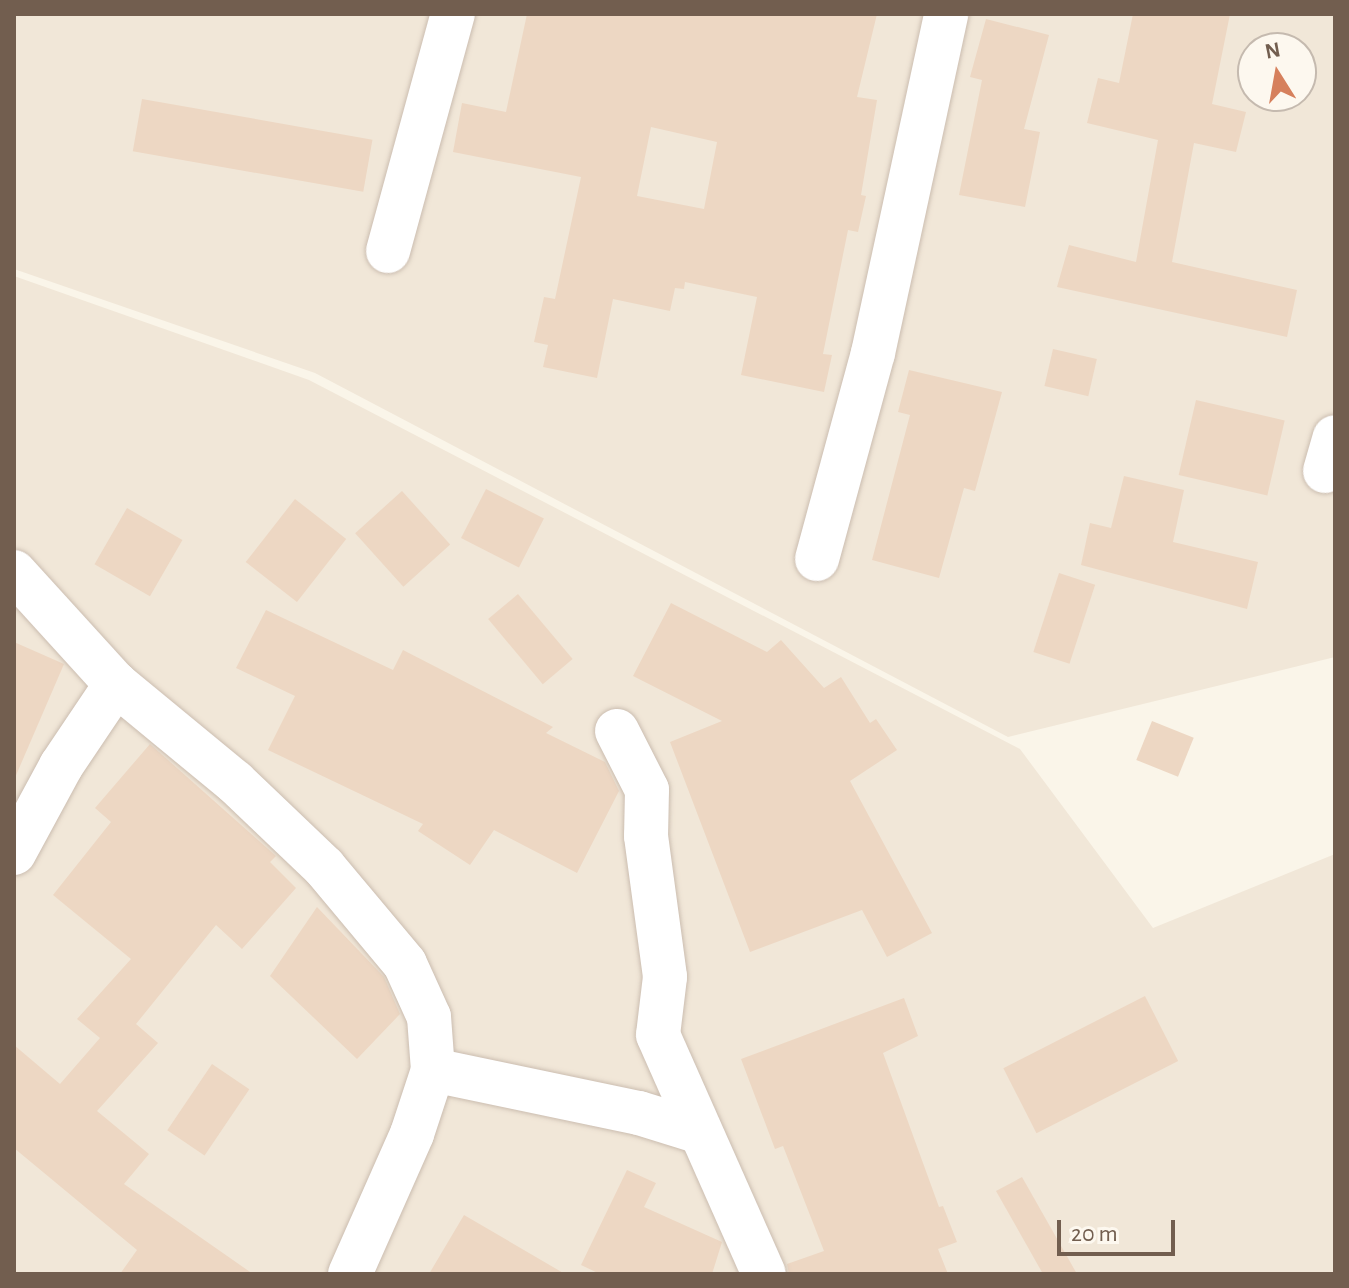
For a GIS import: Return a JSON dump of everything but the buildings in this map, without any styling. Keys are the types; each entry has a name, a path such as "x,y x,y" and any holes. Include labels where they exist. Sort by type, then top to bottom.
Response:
{"street":[{"path":"388,251 453,14"},
{"path":"817,559 873,353 946,14"},
{"path":"14,572 116,684 235,782 324,867 405,964 429,1017 433,1070 412,1134 350,1274"},
{"path":"14,853 61,766 116,684"},
{"path":"617,731 647,790 646,836 665,977 658,1035 764,1274"},
{"path":"433,1070 639,1113 700,1132"}],"shaded area":[{"path":"14,14 1335,14 1335,657 1008,737 315,373 14,269"},
{"path":"14,276 309,380 1020,749 1153,928 1335,854 1335,1274 14,1274"}]}
